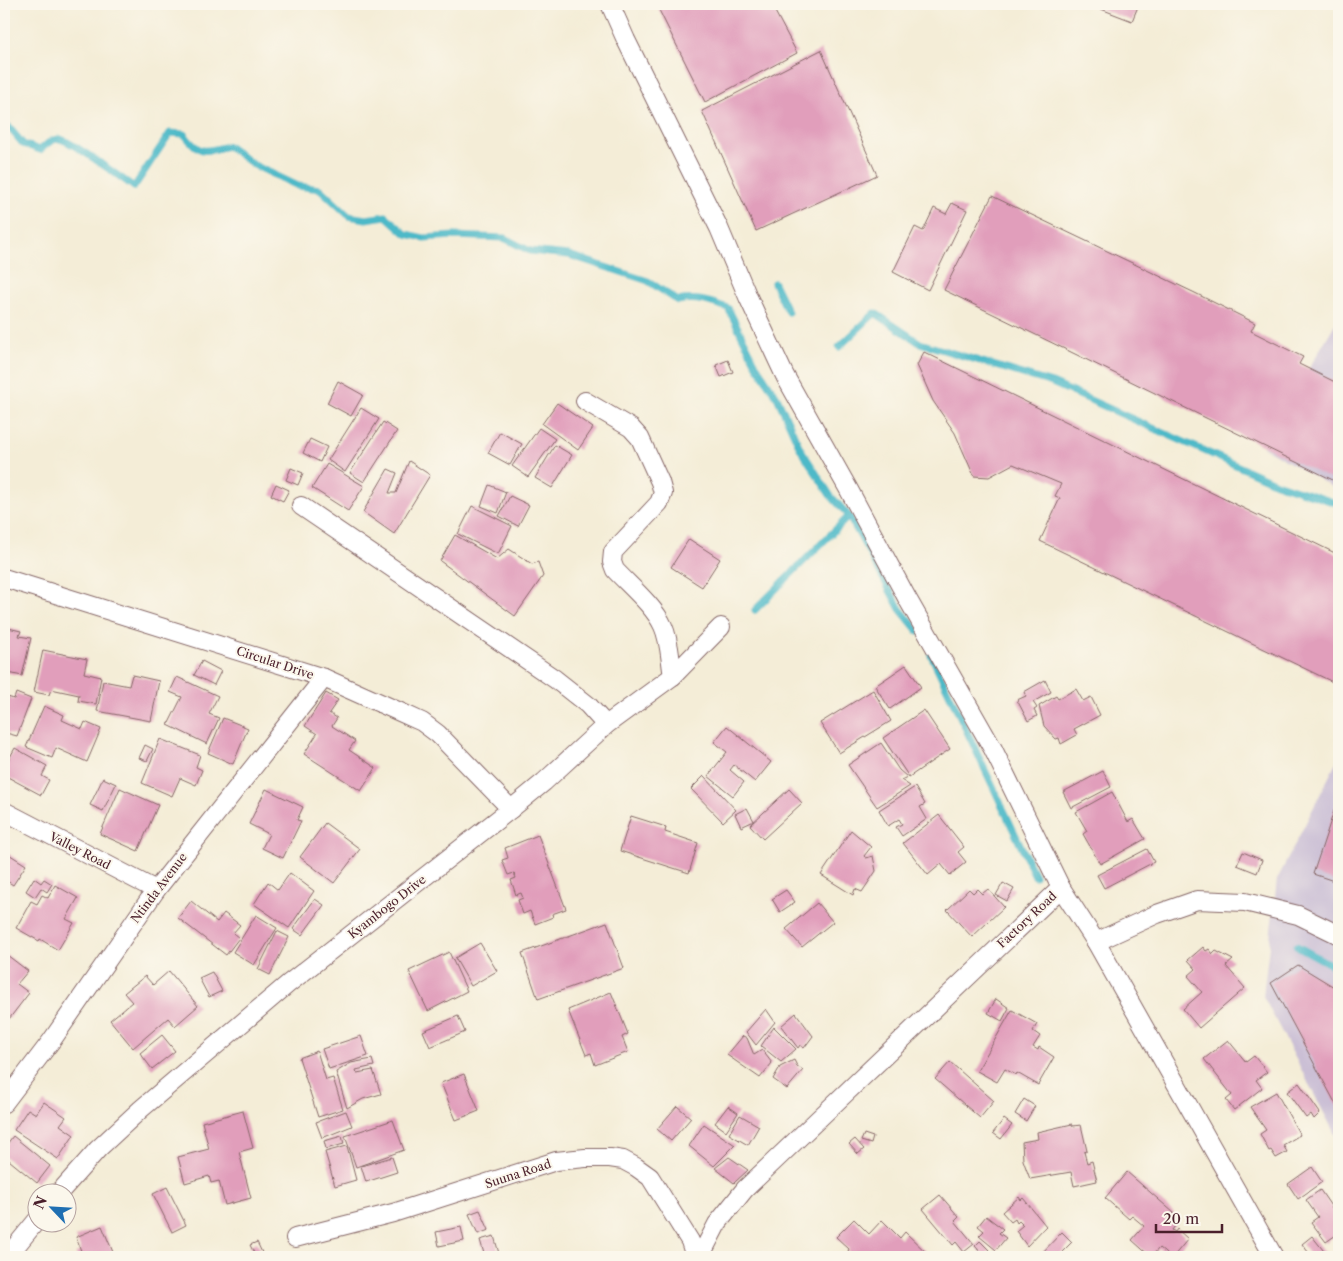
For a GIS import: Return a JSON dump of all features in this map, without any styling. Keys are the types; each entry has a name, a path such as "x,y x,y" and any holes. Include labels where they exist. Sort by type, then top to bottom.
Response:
{"street":[{"path":"610,4 719,228 784,376 850,490 907,598 993,749 1061,888"},
{"path":"585,401 631,428 640,438 660,482 663,493 660,503 614,552 612,562 615,570 654,612 663,626 668,642 673,676"},
{"path":"301,506 555,678 588,705 606,725"},
{"name":"Circular Drive","path":"4,578 324,678 422,722 438,734 511,809"},
{"name":"Kyambogo Drive","path":"67,1184 98,1149 142,1109 266,1003 511,809 544,782 606,725 673,676 721,627"},
{"name":"Ntinda Avenue","path":"4,1103 52,1040 156,890 324,678"},
{"name":"Valley Road","path":"4,812 156,890"},
{"name":"Factory Road","path":"700,1257 717,1224 745,1189 1061,888 1096,942 1274,1257"},
{"path":"1096,942 1157,914 1197,900 1245,902 1298,915 1339,935"},
{"name":"Suuna Road","path":"295,1238 393,1213 556,1161 610,1158 623,1160 650,1177 690,1241 695,1257"},
{"path":"7,1257 28,1231"}],"shaded area":[{"path":"1339,317 1339,491 1263,447"},
{"path":"1339,757 1339,1142 1263,996 1277,880"}],"building":[{"path":"656,4 771,4 797,53 705,102"},
{"path":"1088,4 1139,4 1132,21"},
{"path":"821,50 877,175 756,231 702,111"},
{"path":"992,196 1255,323 1251,331 1303,357 1299,364 1339,384 1339,483 944,290"},
{"path":"952,203 967,210 928,290 893,272 915,227 923,231 934,208 946,214"},
{"path":"924,352 1339,555 1339,685 1040,541 1060,498 1055,496 1061,484 1013,464 989,477 974,476 955,433 933,401 917,365"},
{"path":"728,360 733,372 721,377 716,365"},
{"path":"338,381 363,395 351,416 327,403"},
{"path":"557,403 593,428 578,450 542,424"},
{"path":"361,408 379,419 345,472 328,460"},
{"path":"383,422 397,431 364,482 350,473"},
{"path":"539,428 555,439 528,477 512,466"},
{"path":"500,432 522,444 510,465 488,453"},
{"path":"310,439 327,447 320,462 303,453"},
{"path":"555,445 572,455 552,488 535,478"},
{"path":"409,461 430,475 394,534 363,512 388,469 397,473 389,493 396,493"},
{"path":"327,464 364,486 348,511 312,488"},
{"path":"291,468 303,473 298,485 286,480"},
{"path":"276,484 289,490 283,501 271,495"},
{"path":"489,485 506,492 498,513 481,506"},
{"path":"510,496 529,505 518,526 499,516"},
{"path":"472,506 512,526 498,554 458,534"},
{"path":"455,535 497,559 509,549 532,564 538,562 543,576 515,616 440,561"},
{"path":"689,539 720,559 702,587 671,567"},
{"path":"4,627 21,631 19,636 31,638 22,676 4,672"},
{"path":"43,650 87,659 84,673 101,677 96,704 78,701 79,695 51,689 49,695 34,692"},
{"path":"202,661 221,671 214,685 194,675"},
{"path":"906,665 921,687 890,709 875,686"},
{"path":"132,675 159,681 151,721 97,711 103,681 129,686"},
{"path":"177,677 218,696 209,714 219,718 207,744 168,725 182,697 170,692"},
{"path":"1045,680 1051,692 1033,702 1037,708 1034,710 1037,716 1028,721 1017,700 1026,696 1024,692"},
{"path":"1076,689 1083,701 1091,697 1100,715 1074,729 1077,735 1061,744 1059,738 1056,739 1044,726 1039,706 1056,696 1058,699"},
{"path":"873,690 891,721 839,753 820,723"},
{"path":"16,693 31,699 17,736 6,733 4,739 4,696 14,699"},
{"path":"326,693 338,700 329,713 337,718 332,726 355,741 349,750 376,768 361,791 304,754 317,734 305,726"},
{"path":"44,706 64,715 62,720 82,729 85,722 101,729 87,762 56,748 52,758 26,747"},
{"path":"924,710 950,749 909,777 883,738"},
{"path":"223,718 248,728 233,764 208,753"},
{"path":"727,726 771,762 755,782 734,765 730,770 744,782 733,796 708,776 727,752 714,742"},
{"path":"160,739 200,755 196,767 202,770 196,785 180,778 172,796 142,783"},
{"path":"881,743 899,770 907,777 901,780 910,786 877,807 848,765"},
{"path":"145,745 153,749 147,761 139,758"},
{"path":"15,748 47,766 42,776 49,780 41,795 4,775 4,768"},
{"path":"1103,771 1111,787 1071,808 1063,792"},
{"path":"704,776 736,810 723,822 691,789"},
{"path":"103,778 116,784 103,811 90,805"},
{"path":"915,787 925,804 920,807 927,819 902,836 896,827 902,824 899,819 888,826 879,810"},
{"path":"120,788 158,805 138,851 100,834"},
{"path":"266,789 303,807 297,820 301,821 283,858 262,848 269,834 249,824"},
{"path":"789,789 802,803 763,839 750,825"},
{"path":"1112,792 1128,822 1133,819 1145,839 1100,864 1083,834 1087,831 1076,812"},
{"path":"1336,805 1339,806 1339,865 1334,881 1313,874"},
{"path":"747,808 754,821 741,827 735,814"},
{"path":"939,815 964,847 958,852 966,862 950,875 941,864 928,875 903,843"},
{"path":"631,816 666,827 665,832 698,843 689,873 620,851"},
{"path":"325,823 360,849 334,883 300,857"},
{"path":"851,830 871,847 864,856 866,858 873,856 876,871 862,892 855,889 853,895 821,875"},
{"path":"538,835 566,909 552,914 553,917 535,924 530,911 523,914 518,900 523,898 521,893 516,895 511,880 516,878 514,873 508,875 502,860 508,858 505,848"},
{"path":"1147,849 1154,862 1104,888 1097,875"},
{"path":"4,851 26,865 13,885 4,879"},
{"path":"1243,852 1262,860 1257,873 1237,865"},
{"path":"290,873 314,891 289,928 254,904 268,882 278,890"},
{"path":"34,878 41,883 44,879 52,884 47,892 41,888 35,897 26,891"},
{"path":"1003,883 1014,889 1007,901 996,895"},
{"path":"55,885 78,898 66,919 74,923 58,950 16,928 31,901 37,904 42,895 48,898"},
{"path":"969,889 973,893 977,889 982,894 988,889 1004,907 972,937 947,910"},
{"path":"786,890 795,902 780,912 772,899"},
{"path":"315,899 324,905 302,935 293,929"},
{"path":"191,901 217,922 224,913 240,925 233,933 239,938 226,955 178,918"},
{"path":"817,903 833,922 802,947 786,929"},
{"path":"256,915 277,928 254,965 233,952"},
{"path":"607,922 624,968 538,999 522,953"},
{"path":"277,931 289,937 270,975 258,969"},
{"path":"480,943 497,971 471,986 455,958"},
{"path":"1203,947 1206,951 1209,949 1213,954 1216,951 1233,960 1226,966 1245,988 1199,1028 1183,1009 1202,992 1188,976 1196,969 1188,960"},
{"path":"449,952 467,991 428,1011 409,971"},
{"path":"7,955 28,971 17,984 29,993 9,1019 4,1015 4,959"},
{"path":"1298,965 1339,990 1339,1110 1271,983"},
{"path":"169,971 198,1006 175,1026 168,1018 133,1048 110,1020 132,1002 124,993 145,976 153,985"},
{"path":"212,972 222,991 209,997 199,978"},
{"path":"611,992 628,1034 622,1037 628,1052 595,1065 591,1053 586,1055 568,1010"},
{"path":"996,999 1009,1008 1002,1021 988,1013"},
{"path":"766,1009 775,1022 756,1045 746,1032"},
{"path":"1012,1010 1037,1024 1033,1031 1040,1036 1033,1047 1038,1050 1039,1047 1054,1057 1038,1085 1017,1073 1016,1075 1005,1069 997,1082 977,1071"},
{"path":"796,1013 813,1036 804,1048 800,1045 798,1048 781,1026"},
{"path":"458,1016 465,1032 430,1047 423,1031"},
{"path":"774,1027 796,1049 781,1062 761,1046"},
{"path":"162,1035 175,1051 152,1069 140,1053"},
{"path":"361,1036 368,1056 329,1069 322,1049"},
{"path":"743,1036 747,1038 754,1055 762,1050 772,1063 760,1078 727,1055"},
{"path":"1228,1040 1246,1062 1254,1056 1267,1072 1256,1080 1262,1088 1234,1110 1226,1100 1232,1095 1204,1059"},
{"path":"317,1051 326,1080 333,1078 343,1109 318,1117 299,1058"},
{"path":"372,1059 374,1066 356,1070 357,1073 373,1070 381,1094 363,1099 347,1108 336,1072 351,1063"},
{"path":"794,1060 797,1066 803,1070 787,1089 773,1079 780,1067"},
{"path":"950,1062 994,1101 980,1118 935,1079"},
{"path":"464,1074 479,1111 456,1120 441,1083"},
{"path":"1299,1083 1320,1113 1314,1119 1311,1114 1306,1118 1287,1092"},
{"path":"1276,1092 1300,1135 1283,1145 1287,1152 1276,1158 1271,1150 1269,1151 1260,1134 1266,1130 1250,1107"},
{"path":"1024,1099 1035,1106 1026,1121 1015,1114"},
{"path":"44,1102 66,1117 60,1125 74,1135 58,1159 14,1130 28,1109 36,1114"},
{"path":"677,1106 691,1118 671,1141 657,1129"},
{"path":"728,1106 738,1113 726,1131 715,1123"},
{"path":"243,1111 253,1148 239,1152 251,1198 225,1205 219,1181 211,1183 209,1176 185,1183 178,1157 209,1149 202,1122"},
{"path":"346,1111 352,1126 322,1138 316,1122"},
{"path":"740,1115 759,1126 748,1145 729,1134"},
{"path":"1004,1119 1012,1125 1001,1139 993,1133"},
{"path":"393,1120 404,1150 356,1167 345,1136"},
{"path":"704,1124 735,1145 714,1166 689,1146"},
{"path":"1072,1124 1073,1126 1081,1125 1087,1151 1084,1152 1087,1163 1092,1161 1097,1181 1074,1186 1071,1172 1030,1179 1023,1160 1022,1142 1038,1139 1037,1132"},
{"path":"864,1134 873,1137 871,1144 861,1141"},
{"path":"13,1136 50,1166 37,1183 4,1156 4,1148"},
{"path":"342,1136 344,1144 326,1149 324,1141"},
{"path":"855,1139 864,1149 858,1154 849,1144"},
{"path":"347,1146 356,1180 335,1186 325,1152"},
{"path":"392,1157 397,1172 366,1182 361,1166"},
{"path":"729,1157 748,1170 734,1183 715,1168"},
{"path":"1312,1167 1322,1182 1298,1199 1288,1184"},
{"path":"1127,1172 1174,1213 1171,1216 1178,1222 1172,1230 1175,1232 1177,1229 1188,1239 1173,1257 1170,1257 1159,1248 1151,1257 1132,1240 1144,1226 1132,1216 1129,1219 1105,1198"},
{"path":"167,1187 186,1225 172,1232 153,1194"},
{"path":"1320,1190 1333,1209 1338,1205 1339,1207 1339,1233 1326,1242 1311,1222 1318,1217 1306,1200"},
{"path":"940,1195 959,1217 955,1221 974,1244 964,1252 956,1242 953,1245 923,1209"},
{"path":"1019,1197 1021,1200 1023,1198 1046,1226 1027,1246 1016,1231 1023,1225 1019,1221 1017,1223 1015,1219 1011,1222 1002,1212"},
{"path":"480,1210 489,1230 478,1234 469,1214"},
{"path":"986,1216 1003,1229 999,1233 1006,1238 996,1250 979,1236 984,1231 978,1226"},
{"path":"854,1219 869,1234 882,1220 900,1238 905,1232 931,1257 854,1257 848,1251 849,1249 836,1237"},
{"path":"102,1226 115,1257 77,1257 76,1253 81,1251 76,1237"},
{"path":"461,1227 464,1241 439,1246 436,1232"},
{"path":"1062,1232 1072,1242 1057,1257 1038,1257"},
{"path":"494,1236 500,1257 485,1257 480,1240"},
{"path":"1312,1236 1327,1255 1324,1257 1312,1257 1302,1244"},
{"path":"980,1241 990,1251 984,1256 975,1246"},
{"path":"257,1242 264,1257 256,1257 250,1245"}],"waterway":[{"path":"4,124 8,126 23,144 40,150 54,140 66,141 134,187 170,133 184,134 199,149 213,150 228,146 254,165 298,186 320,189 349,216 366,219 386,216 406,234 424,238 454,236 504,238 530,251 569,255 648,281 678,301 697,300 728,308 758,368 777,397 800,448 830,495 849,516 900,609 918,631"},
{"path":"774,283 788,312"},
{"path":"839,347 875,313 920,343 1052,383 1276,483 1339,504"},
{"path":"755,610 849,516"},
{"path":"931,655 1035,876"},
{"path":"1297,946 1339,969"}]}
